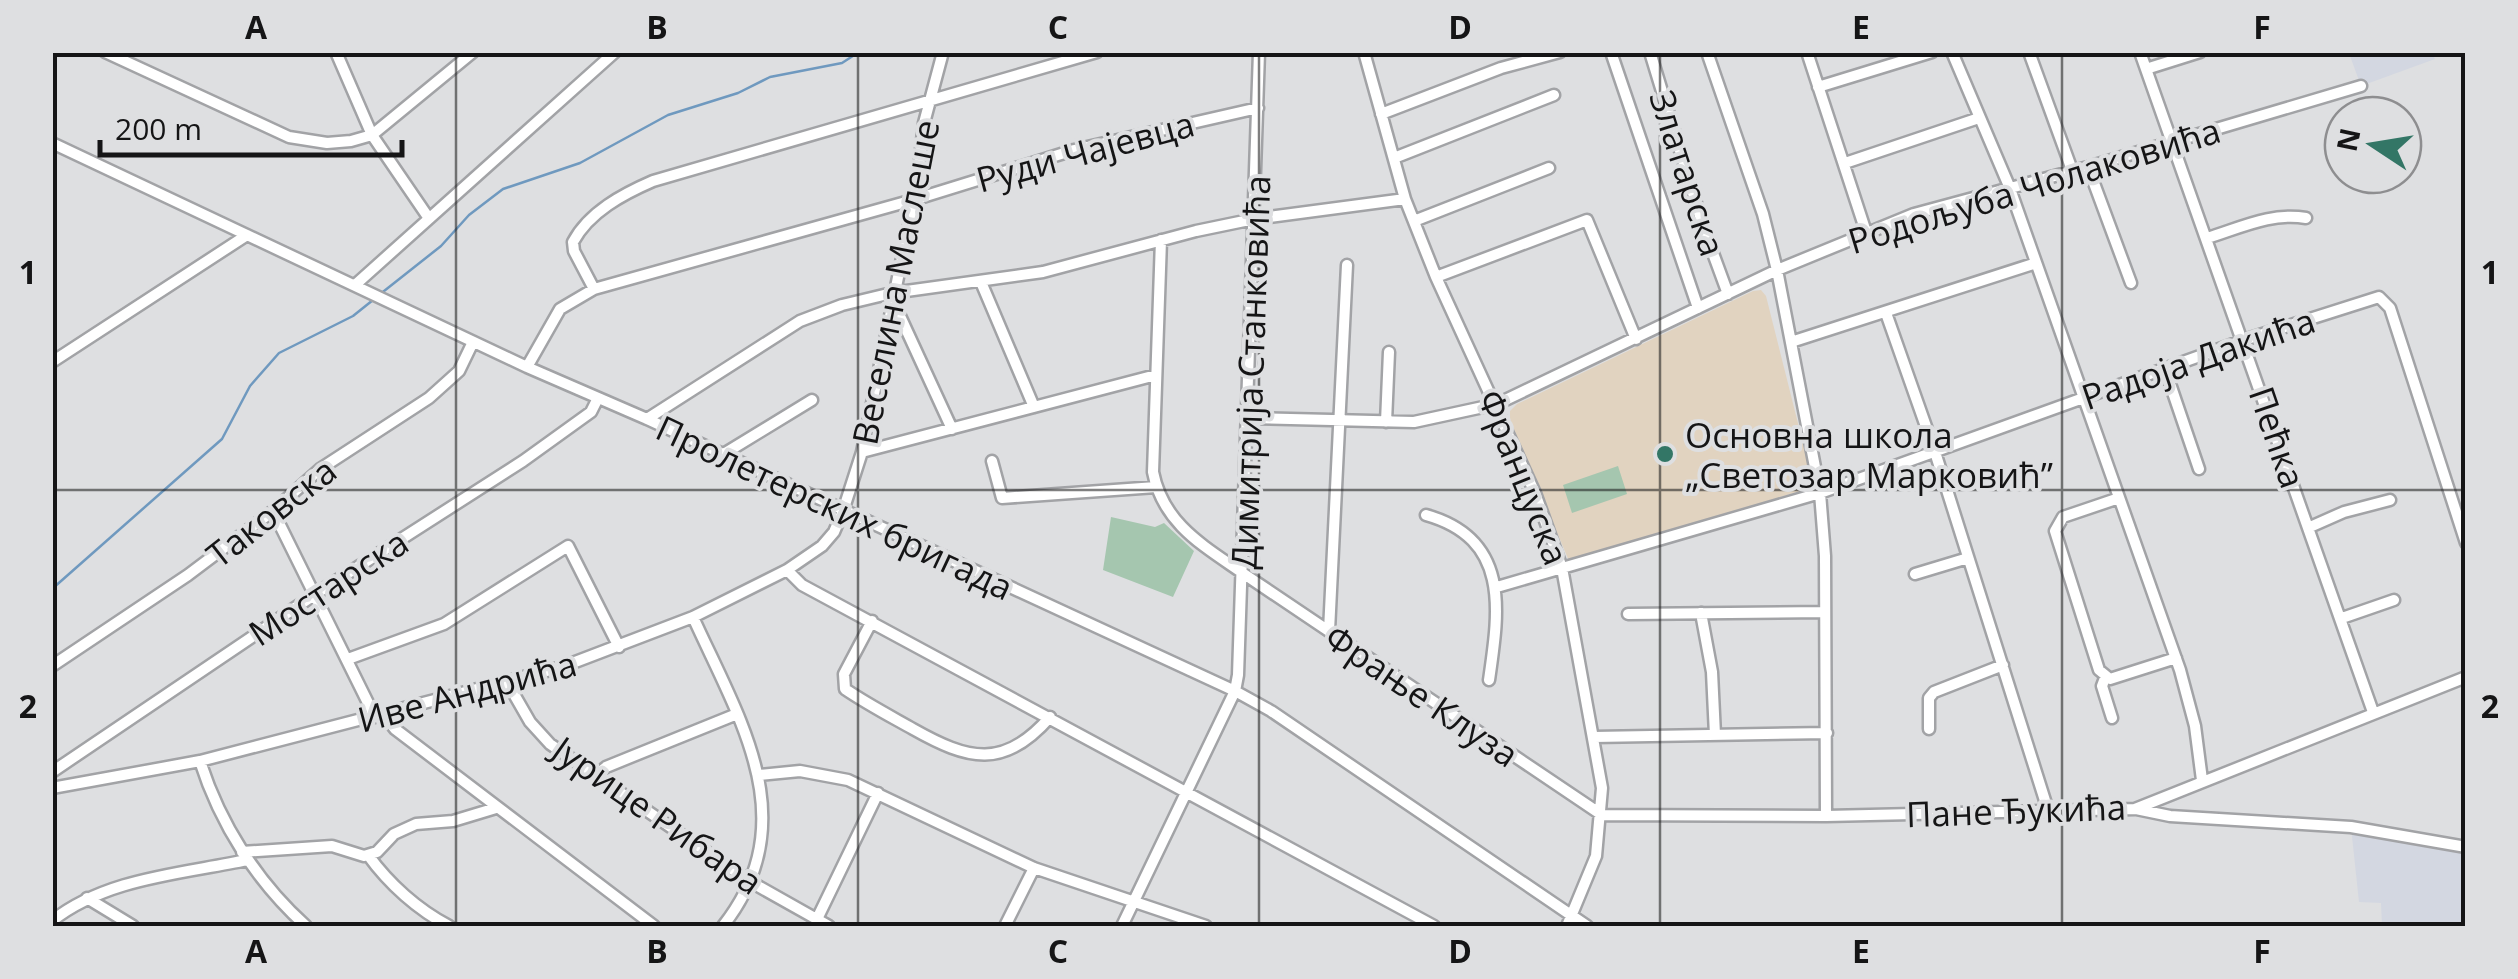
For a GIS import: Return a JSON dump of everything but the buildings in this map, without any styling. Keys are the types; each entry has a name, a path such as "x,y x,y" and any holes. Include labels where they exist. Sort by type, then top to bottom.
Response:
{"street":[{"path":"105,52 289,137 327,142 351,142 372,135 473,52"},
{"path":"336,52 372,135 428,217"},
{"path":"358,287 428,217 615,52"},
{"name":"Веселина Маслеше","path":"843,511 862,452 913,200 924,123 943,52"},
{"path":"527,368 560,308 594,289 573,242 595,216 629,192 653,181 1097,52"},
{"name":"Димитрија Станковића","path":"1235,691 1244,574 1259,52"},
{"name":"Француска","path":"1364,52 1405,199 1436,278 1535,493 1562,568 1602,788 1596,856 1569,921"},
{"path":"1381,114 1501,68 1560,52"},
{"path":"1611,52 1698,308"},
{"name":"Златарска","path":"1650,52 1728,294"},
{"path":"1707,52 1763,214 1820,492 1826,612 1826,816"},
{"path":"1807,52 1866,232"},
{"path":"1818,87 1932,52"},
{"path":"1952,52 2009,186 2176,658 2195,726 2202,780"},
{"path":"2030,52 2072,170"},
{"name":"Пећка","path":"2140,52 2373,712"},
{"path":"2146,69 2200,52"},
{"name":"Родољуба Чолаковића","path":"1248,418 1437,420 1497,404 1777,270 1866,232 2009,186 2361,86"},
{"path":"1394,158 1554,95"},
{"name":"Руди Чајевца","path":"594,289 913,200 1074,150 1258,108"},
{"path":"1845,164 1979,118"},
{"name":"Пролетерских бригада","path":"52,144 527,368 647,419 1235,691 1303,732 1569,921 1586,926"},
{"path":"2088,166 2131,283"},
{"path":"1414,222 1548,168"},
{"path":"647,419 812,314 892,294 1043,272 1254,219 1405,199"},
{"path":"2207,238 2272,217 2306,218"},
{"path":"1436,278 1587,220 1636,339"},
{"path":"52,362 247,235"},
{"path":"992,461 1002,498 1156,487 1153,472 1161,240"},
{"path":"1791,342 2036,263"},
{"path":"1328,631 1348,265"},
{"path":"981,282 1034,406"},
{"name":"Радоја Дакића","path":"1497,587 1820,492 2244,340 2379,297 2390,308 2466,543"},
{"path":"890,307 900,316 952,430"},
{"path":"1886,313 1935,452 2048,810"},
{"name":"Таковска","path":"52,666 188,576 273,511 320,469 429,398 459,371 474,342"},
{"path":"1386,422 1389,352"},
{"path":"2166,369 2200,469"},
{"path":"862,452 1156,375"},
{"name":"Мостарска","path":"52,772 523,460 591,412 598,398"},
{"path":"722,454 812,400"},
{"name":"Фрање Клуза","path":"1156,487 1178,526 1602,815"},
{"path":"2112,718 2102,686 2105,678 2054,531 2063,517 2119,498"},
{"path":"2310,526 2390,500"},
{"path":"273,511 380,716 654,926"},
{"name":"Иве Андрића","path":"52,788 200,761 507,682 619,647 693,617 787,570 828,540 843,511"},
{"path":"1426,515 1446,520 1466,534 1486,562 1497,587 1498,614 1489,680"},
{"path":"348,659 444,624 568,546 619,647"},
{"path":"1915,574 1968,558"},
{"path":"787,570 802,585 1434,926"},
{"path":"2342,618 2394,600"},
{"path":"1628,614 1826,612"},
{"path":"1702,613 1712,672 1715,734"},
{"path":"693,617 751,742 759,775 762,819 758,857 723,926"},
{"path":"872,620 844,674 846,689 942,746 974,756 1001,754 1032,736 1050,717"},
{"path":"2105,678 2176,658"},
{"path":"1929,729 1929,698 1934,692 2003,666"},
{"name":"Пане Ђукића","path":"1602,815 1826,816 2135,809 2466,677"},
{"name":"Јурице Рибара","path":"507,682 530,722 550,744 749,881 828,926"},
{"path":"1122,926 1235,691"},
{"path":"595,776 606,766 737,714"},
{"path":"1594,737 1827,733"},
{"path":"66,761 64,779 71,784"},
{"path":"200,761 215,801 244,856 306,926"},
{"path":"759,775 816,772 848,780 1034,868 1206,926"},
{"path":"818,919 878,793"},
{"path":"2160,814 2162,797"},
{"path":"52,921 112,888 244,856 332,846 368,855 377,852 394,834 416,824 453,821 496,808"},
{"path":"2135,809 2351,828 2466,846"},
{"path":"368,855 386,878 432,917 450,926"},
{"path":"1006,926 1034,868"},
{"path":"88,898 133,926"}],"shaded area":[{"path":"2349,53 2432,53 2435,59 2361,86"},
{"name":"Основна школа „Светозар Марковић”","path":"1761,290 1766,296 1814,487 1569,561 1510,420 1510,411 1517,404"},
{"path":"2351,827 2465,847 2465,926 2382,926 2381,903 2359,902"}],"green space":[{"path":"1618,466 1627,494 1572,513 1563,485"},
{"path":"1111,517 1155,527 1164,523 1194,551 1173,597 1103,570"}],"waterway":[{"path":"379,295 441,246 469,215 503,189 580,163 668,115 738,93 770,77 842,63 859,52"},
{"path":"52,589 222,439 250,386 279,353 353,316 373,300"}],"place":[{"name":"Основна школа „Светозар Марковић”","path":"1665,454"}]}
